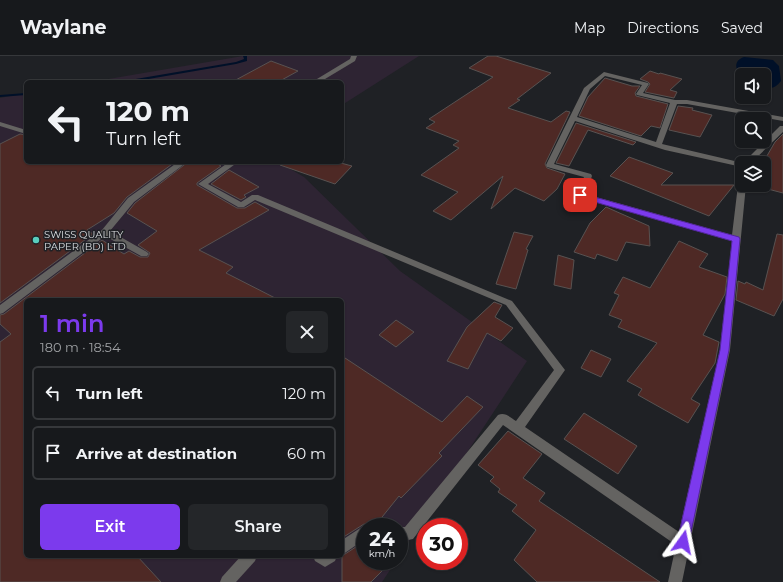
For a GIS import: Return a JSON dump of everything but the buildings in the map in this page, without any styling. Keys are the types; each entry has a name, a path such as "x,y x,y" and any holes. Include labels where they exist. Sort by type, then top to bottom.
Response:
{"street":[{"path":"318,80 353,60 354,56"},
{"path":"736,239 580,195 588,176 550,165 587,88 604,74 646,84 639,94 674,102 687,102 783,119"},
{"path":"658,145 674,102"},
{"path":"573,118 658,145 735,163"},
{"path":"0,124 24,131"},
{"path":"754,156 783,128"},
{"path":"0,310 105,232 131,200 180,164"},
{"path":"231,164 202,184 241,205 255,197 509,303 560,370 517,429"},
{"path":"675,582 725,350 741,192"},
{"path":"105,232 144,254"},
{"path":"408,534 502,418 683,542"},
{"path":"344,547 356,538"},
{"path":"227,582 248,558"}],"shaded area":[{"path":"243,56 419,56 344,104 344,80 103,80"},
{"path":"24,93 24,164 281,164 304,177 400,271 527,361 424,518 416,518 416,530 408,542 408,518 356,518 356,570 390,570 382,582 0,582 0,98"}],"water":[{"path":"744,57 773,60 779,66 781,81 778,85 771,88 771,68 736,68 740,59"}],"waterway":[{"path":"136,80 236,63 246,60 245,56"},
{"path":"0,96 24,94"}],"place":[{"name":"SWISS QUALITY PAPER (BD) LTD","path":"36,240"}],"route":[{"path":"580,195 736,239 725,350 683,542"}]}
